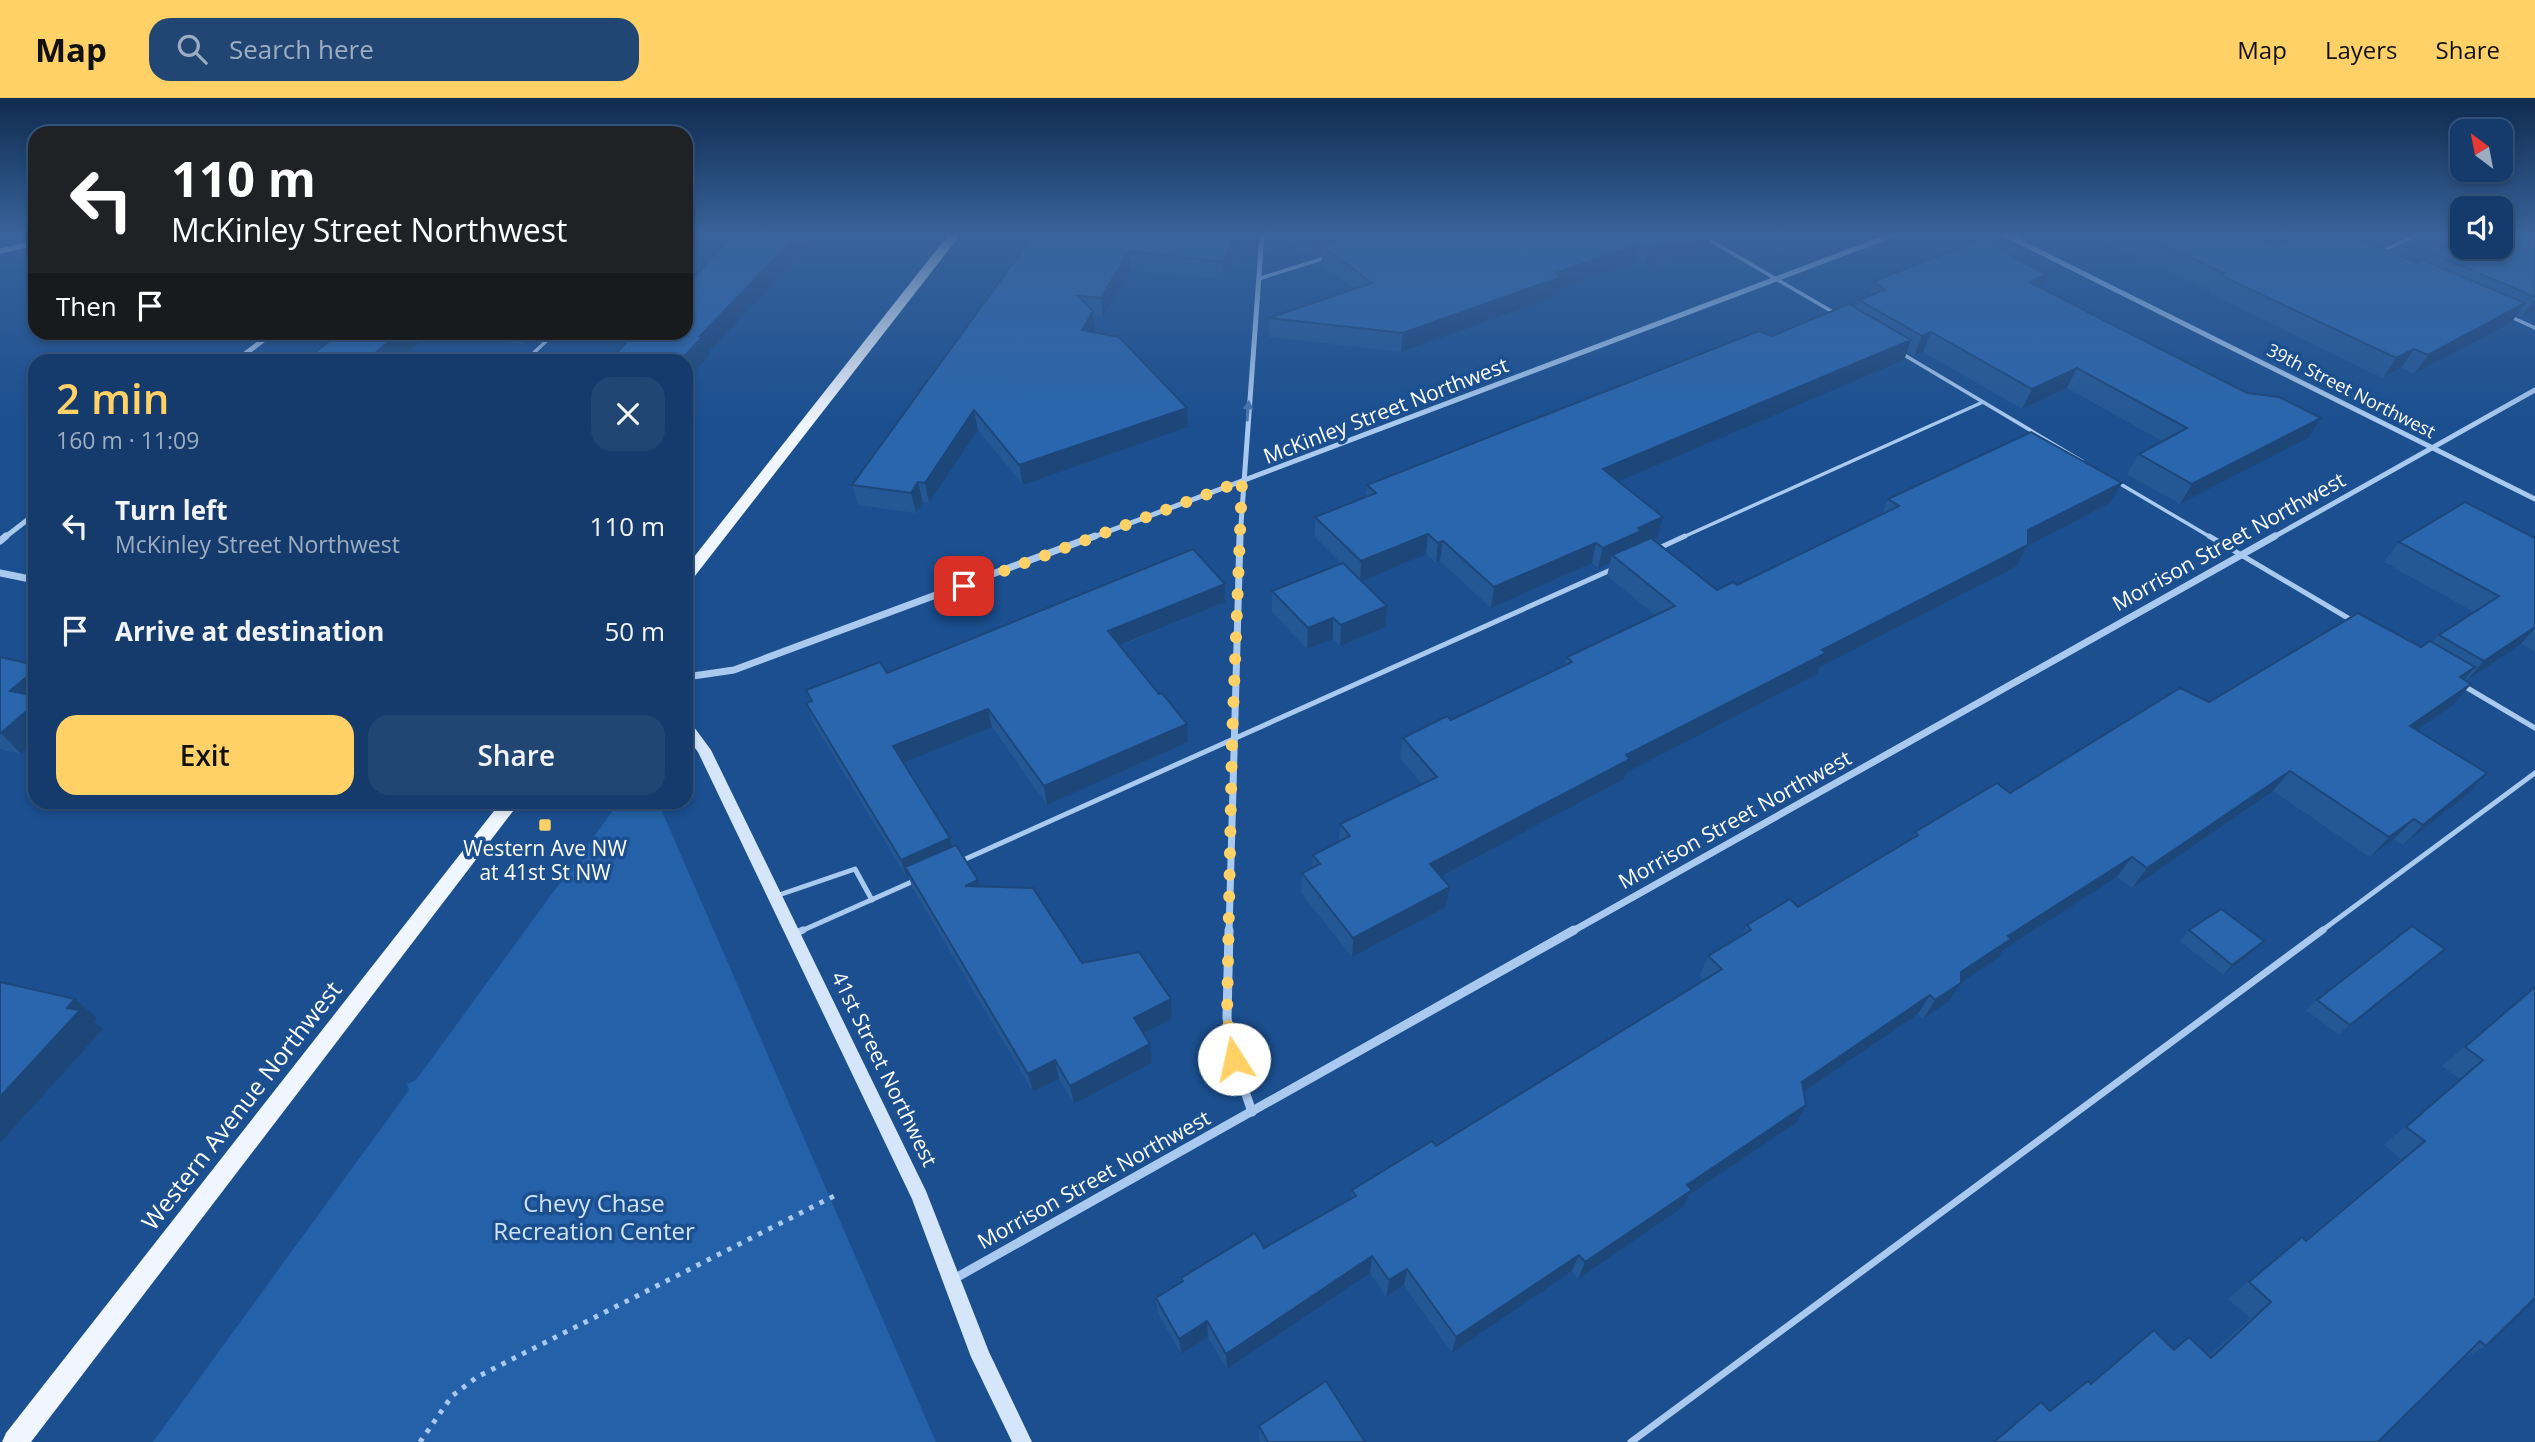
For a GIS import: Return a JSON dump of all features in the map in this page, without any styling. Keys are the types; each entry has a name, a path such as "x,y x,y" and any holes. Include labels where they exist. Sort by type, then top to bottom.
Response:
{"main road":[{"path":"693,568 906,297"},
{"name":"41st Street Northwest","path":"693,735 704,750 920,1197 981,1357 1022,1442"},
{"name":"Western Avenue Northwest","path":"15,1442 506,809"}],"street":[{"path":"1252,1112 1234,1059 1227,1018 1232,740 1242,481 1257,297"},
{"name":"McKinley Street Northwest","path":"693,676 734,670 1734,297"},
{"name":"39th Street Northwest","path":"2129,297 2535,499"},
{"path":"245,354 263,340"},
{"name":"Morrison Street Northwest","path":"952,1280 2535,390"},
{"path":"0,541 28,519"},
{"path":"0,573 28,579"}],"lane":[{"path":"1807,297 1847,320"},
{"path":"2510,317 2535,328"},
{"path":"532,354 547,340"},
{"path":"1892,348 2086,463"},
{"path":"1652,551 1983,402"},
{"path":"2109,477 2359,624"},
{"path":"957,862 1626,563"},
{"path":"2453,680 2535,728"},
{"path":"1631,1442 2535,773"},
{"path":"775,896 855,869 872,900"},
{"path":"793,935 920,878"}],"path":[{"path":"420,1442 453,1396 477,1377 838,1194"}],"green space":[{"name":"Chevy Chase Recreation Center","path":"614,809 661,809 936,1442 153,1442 409,1090 407,1084 416,1080"}],"building":[{"path":"693,297 738,297 686,354 615,354 628,340 693,340"},
{"path":"989,297 1079,297 1093,311 1082,330 1119,337 1187,408 1019,465 974,410 925,483 918,482 911,493 852,485"},
{"path":"1332,297 1505,297 1403,333 1269,318"},
{"path":"1867,297 2058,297 2247,393 2279,397 2321,418 2192,484 2139,454 2187,428 2077,368 2032,389 1931,332 1922,336 1859,300"},
{"path":"2266,297 2510,297 2525,303 2428,355 2414,349 2396,358"},
{"path":"1849,304 1911,340 1603,469 1663,517 1638,528 1641,531 1603,548 1596,543 1494,587 1443,541 1438,543 1428,534 1361,561 1315,517 1376,493 1367,485 1759,331 1772,336"},
{"path":"331,340 391,340 374,354 313,354"},
{"path":"2031,432 2122,483 2028,530 2028,545 1822,650 1826,653 1626,755 1630,759 1430,864 1450,887 1353,938 1302,873 1320,864 1313,855 1350,836 1340,824 1437,777 1403,738 1447,716 1451,720 1572,662 1567,657 1675,606 1612,555 1651,538 1717,590 1733,582 1737,585 1899,506 1888,499"},
{"path":"2465,502 2535,538 2535,627 2484,661 2439,635 2499,596 2399,542"},
{"path":"1193,549 1225,584 1108,631 1187,724 1044,786 988,709 893,746 950,838 901,860 806,703 812,701 806,690 880,662 887,673"},
{"path":"1343,563 1387,606 1341,625 1333,618 1308,628 1272,591"},
{"path":"2358,613 2421,647 2430,641 2475,667 2460,677 2471,684 2410,726 2487,773 2423,825 2414,819 2389,837 2290,771 2147,868 2132,857 2008,936 2011,939 1961,972 1961,983 1935,1000 1930,995 1802,1082 1806,1105 1687,1185 1692,1190 1585,1262 1579,1255 1456,1337 1407,1269 1389,1280 1372,1256 1226,1354 1207,1321 1179,1339 1156,1298 1183,1281 1181,1278 1255,1233 1264,1248 1356,1196 1352,1190 1432,1141 1436,1146 1722,969 1708,956 1751,930 1747,925 1790,899 1798,907 1918,835 1915,832 1997,783 2010,793 2180,688 2209,702"},
{"path":"0,657 28,663 28,676 10,691 28,695 28,710 0,733"},
{"path":"956,845 978,880 965,886 1033,888 1082,963 1139,952 1171,999 1134,1018 1150,1044 1070,1086 1055,1060 1028,1074 905,867"},
{"path":"2221,909 2264,941 2232,965 2189,930"},
{"path":"2412,926 2445,949 2350,1025 2317,1000"},
{"path":"0,982 75,999 67,1008 80,1010 0,1097"},
{"path":"2535,987 2535,1298 2486,1346 2480,1341 2378,1442 1994,1442 2041,1402 2050,1411 2088,1381 2091,1384 2154,1330 2174,1350 2189,1337 2211,1358 2271,1302 2249,1282 2302,1237 2306,1241 2425,1141 2406,1127 2483,1060 2465,1047"},
{"path":"1326,1381 1365,1442 1268,1442 1259,1426"}],"place":[{"name":"Western Ave NW at 41st St NW","path":"545,825"}],"route":[{"path":"964,586 1242,481 1232,740 1227,1018 1234,1059"}]}
